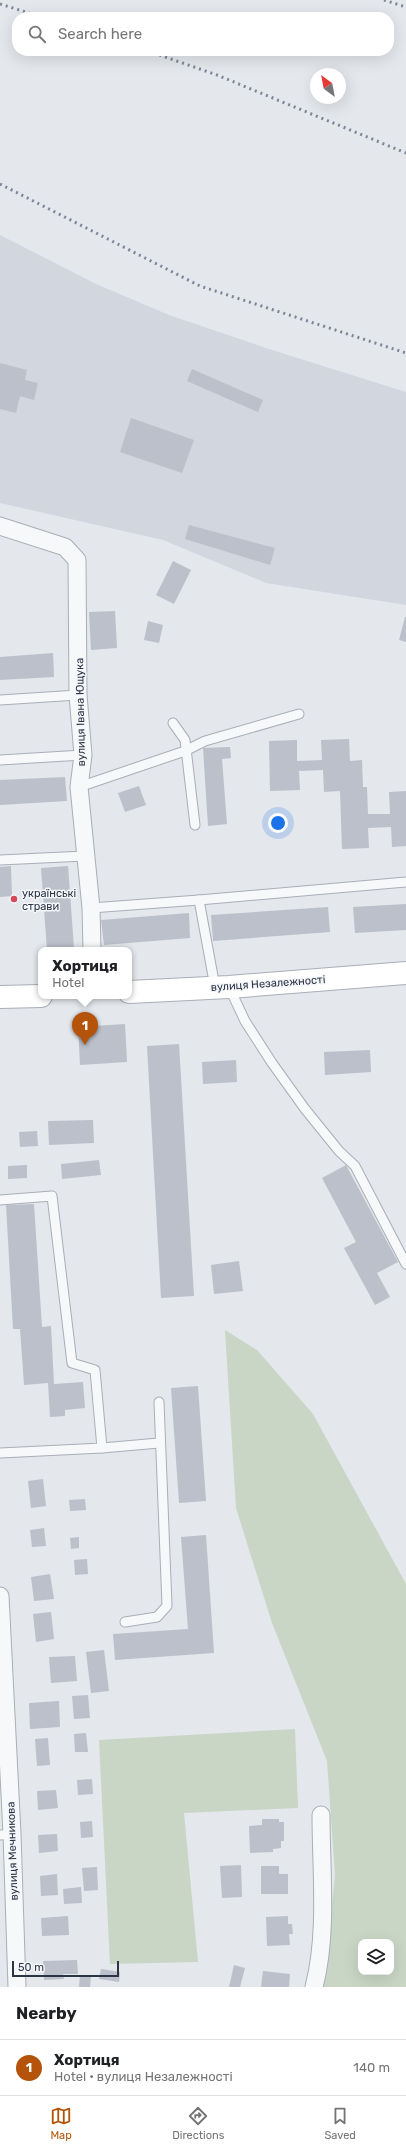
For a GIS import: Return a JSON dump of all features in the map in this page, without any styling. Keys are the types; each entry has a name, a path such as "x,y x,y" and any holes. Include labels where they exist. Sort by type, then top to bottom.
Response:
{"main road":[{"name":"вулиця Незалежності","path":"132,992 222,987 406,973"},
{"path":"0,997 38,996"}],"street":[{"name":"вулиця Івана Ющука","path":"0,526 65,547 77,560 78,695 83,755 79,787 91,908 92,947"},
{"name":"вулиця Мечникова","path":"0,1596 6,1834 17,1987"},
{"path":"314,1987 318,1972 322,1915 321,1815"}],"lane":[{"path":"0,700 78,695"},
{"path":"79,787 185,751 205,741 299,714"},
{"path":"173,723 185,740 185,751 195,825"},
{"path":"0,760 83,755"},
{"path":"0,860 86,856"},
{"path":"91,908 406,882"},
{"path":"199,900 222,987 305,1109 339,1151 355,1166 406,1264"},
{"path":"0,1200 52,1196 72,1363 95,1370 102,1448"},
{"path":"125,1622 157,1617 167,1606 159,1443 159,1402"},
{"path":"0,1453 102,1448 159,1443"}],"shaded area":[{"path":"0,235 96,284 169,315 272,350 406,392 406,605 266,583 163,540 0,503"}],"green space":[{"path":"225,1330 257,1350 313,1414 406,1584 406,1987 323,1987 335,1875 327,1761 272,1623 236,1508"},
{"path":"295,1729 298,1808 184,1813 198,1962 110,1964 99,1740"}],"building":[{"path":"0,363 27,370 25,380 38,383 34,400 20,396 16,413 0,409"},
{"path":"192,369 263,400 258,412 187,381"},
{"path":"131,418 194,440 182,473 120,452"},
{"path":"189,525 275,548 270,565 185,539"},
{"path":"173,561 191,570 174,604 156,595"},
{"path":"115,611 117,648 91,650 89,612"},
{"path":"406,617 406,642 399,640"},
{"path":"148,621 163,625 159,643 144,640"},
{"path":"53,653 54,677 0,680 0,657"},
{"path":"349,739 350,761 362,760 363,787 367,787 368,814 390,814 389,792 406,791 406,846 392,847 391,827 368,828 369,848 342,849 340,791 324,792 323,770 299,771 300,790 270,791 269,741 297,740 297,761 322,760 321,740"},
{"path":"230,747 231,758 222,759 227,824 208,826 203,748"},
{"path":"65,777 67,801 0,805 0,780"},
{"path":"139,786 146,805 125,812 118,793"},
{"path":"11,866 12,896 0,897 0,867"},
{"path":"68,866 74,947 47,947 41,868"},
{"path":"406,904 406,930 355,933 353,907"},
{"path":"328,907 330,932 213,941 211,915"},
{"path":"189,913 190,938 104,945 101,920"},
{"path":"125,1024 127,1062 80,1065 78,1027"},
{"path":"179,1044 194,1296 161,1298 147,1046"},
{"path":"370,1050 371,1072 325,1075 324,1052"},
{"path":"236,1060 237,1082 203,1084 202,1062"},
{"path":"93,1120 94,1143 49,1145 48,1121"},
{"path":"37,1131 38,1146 20,1147 19,1132"},
{"path":"99,1160 101,1175 62,1179 61,1164"},
{"path":"27,1165 27,1178 8,1179 8,1166"},
{"path":"346,1165 398,1262 377,1273 390,1297 375,1305 344,1248 356,1242 322,1178"},
{"path":"34,1204 42,1327 51,1326 54,1384 83,1382 85,1408 65,1410 65,1416 50,1417 48,1383 24,1385 20,1329 13,1329 6,1205"},
{"path":"239,1261 243,1291 214,1294 211,1265"},
{"path":"198,1386 206,1501 179,1503 171,1388"},
{"path":"43,1479 46,1506 31,1508 28,1481"},
{"path":"85,1499 86,1510 70,1511 69,1500"},
{"path":"44,1528 46,1546 32,1547 30,1530"},
{"path":"206,1535 214,1653 115,1660 113,1634 188,1629 181,1537"},
{"path":"79,1537 79,1548 71,1549 70,1538"},
{"path":"87,1559 88,1574 75,1575 74,1560"},
{"path":"50,1574 54,1599 34,1601 31,1577"},
{"path":"51,1612 54,1639 36,1642 33,1614"},
{"path":"104,1650 109,1691 91,1693 86,1652"},
{"path":"75,1656 77,1681 51,1683 49,1657"},
{"path":"88,1695 90,1718 74,1719 72,1696"},
{"path":"59,1701 60,1727 30,1729 29,1703"},
{"path":"86,1733 88,1752 75,1752 74,1734"},
{"path":"48,1738 50,1765 37,1766 35,1739"},
{"path":"92,1779 93,1794 78,1795 77,1780"},
{"path":"56,1790 58,1808 38,1810 37,1791"},
{"path":"262,1819 279,1819 279,1822 284,1822 284,1841 281,1841 281,1848 273,1849 273,1852 250,1853 249,1826 262,1825"},
{"path":"92,1821 93,1837 81,1838 80,1822"},
{"path":"57,1834 58,1851 39,1853 38,1835"},
{"path":"241,1865 242,1897 222,1898 220,1866"},
{"path":"261,1866 279,1866 279,1874 288,1874 288,1894 261,1894"},
{"path":"97,1867 98,1890 84,1891 82,1868"},
{"path":"57,1874 58,1895 41,1896 40,1876"},
{"path":"81,1887 82,1903 64,1904 63,1889"},
{"path":"68,1916 69,1935 42,1936 41,1918"},
{"path":"288,1916 288,1924 292,1924 293,1934 289,1934 290,1945 267,1946 266,1917"},
{"path":"77,1960 78,1974 63,1974 64,1979 44,1980 43,1961"},
{"path":"234,1965 245,1968 240,1987 229,1987"},
{"path":"101,1969 120,1972 119,1982 99,1979"},
{"path":"263,1971 290,1974 289,1987 261,1987"},
{"path":"80,1975 91,1976 90,1987 79,1987"}],"railway":[{"path":"384,0 406,7"},
{"path":"0,4 26,12"},
{"path":"162,56 217,75 406,153"},
{"path":"0,184 200,286 406,353"}],"place":[{"name":"українські страви","path":"14,899"},
{"name":"Хортиця","path":"85,1045"}]}
